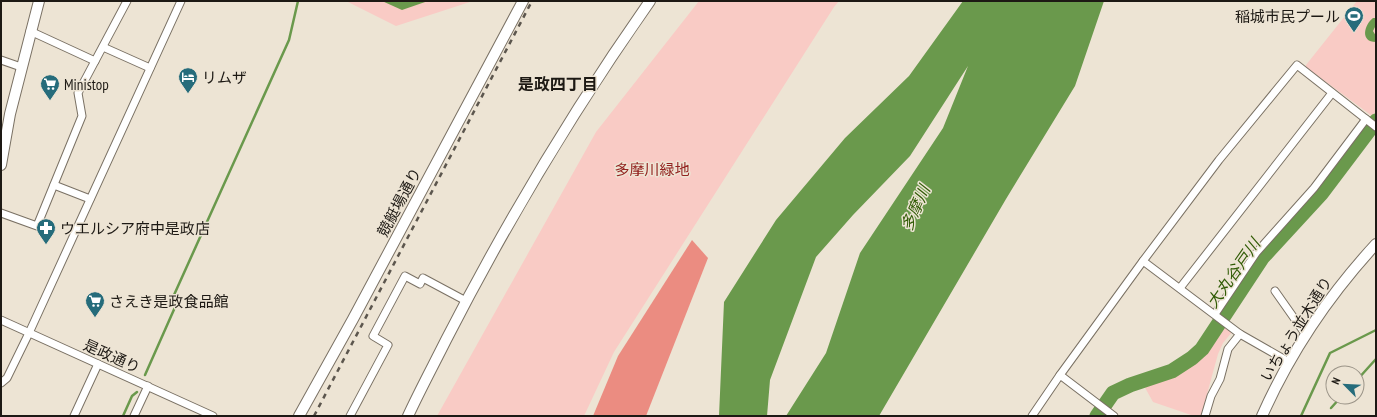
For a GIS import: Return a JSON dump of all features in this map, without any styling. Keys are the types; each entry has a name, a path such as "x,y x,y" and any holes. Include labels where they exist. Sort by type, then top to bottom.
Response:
{"street":[{"path":"1,165 10,114 30,31 39,1"},
{"path":"1,213 37,226 82,116 78,93 127,1"},
{"path":"1,383 8,378 181,1"},
{"name":"競艇場通り","path":"299,416 353,319 523,1"},
{"path":"408,416 466,301 515,215 584,98 650,1"},
{"path":"30,31 95,61"},
{"path":"103,47 150,68"},
{"path":"1,60 21,67"},
{"path":"1032,416 1143,261 1220,160 1297,65 1376,127"},
{"path":"1180,288 1332,93"},
{"path":"1216,315 1256,253 1314,188 1368,120"},
{"path":"54,185 90,199"},
{"name":"いちょう並木通り","path":"1262,416 1289,362 1306,335 1345,280 1376,244"},
{"path":"1143,261 1240,334 1289,362"},
{"path":"350,416 388,345 373,336 405,276 420,284 423,278 466,301"},
{"path":"1275,291 1306,335"},
{"name":"是政通り","path":"1,320 213,416"},
{"path":"1205,416 1211,396 1220,379 1228,349 1240,334"},
{"path":"74,416 98,364"},
{"path":"1060,375 1114,416"},
{"path":"134,416 148,386"}],"green space":[{"path":"346,1 473,1 396,26"},
{"name":"多摩川緑地","path":"699,1 839,1 614,352 584,416 437,416 596,132"},
{"name":"稲城市民プール","path":"1357,1 1376,1 1376,111 1372,116 1306,67 1306,65"},
{"path":"1221,326 1232,332 1223,343 1218,354 1201,416 1194,416 1153,402 1143,384 1169,375 1189,364 1205,348"}],"shaded area":[{"path":"692,240 708,258 646,416 593,416 618,356"}],"water":[{"path":"382,1 428,1 402,10"},
{"name":"多摩川","path":"963,1 1104,1 1075,86 1006,199 879,416 786,416 826,353 860,253 943,128 968,66 910,156 853,215 816,257 770,380 767,416 719,416 724,302 776,220 845,138 909,76"},
{"path":"1373,18 1376,18 1376,25 1373,31 1376,36 1376,42 1368,39 1365,33 1367,25"}],"waterway":[{"path":"174,295 289,40 298,1"},
{"name":"大丸谷戸川","path":"1097,416 1113,393 1130,385 1172,371 1192,358 1202,349 1262,258 1321,194 1376,121"},
{"path":"145,375 176,303"},
{"path":"1301,416 1330,353 1376,330"},
{"path":"1365,371 1376,359"},
{"path":"123,416 132,396 137,392"},
{"path":"1331,408 1334,405"}],"railway":[{"path":"314,416 532,1"}],"place":[{"name":"稲城市民プール","path":"1354,33"},
{"name":"リムザ","path":"188,94"},
{"name":"Ministop","path":"50,101"},
{"name":"ウエルシア府中是政店","path":"46,245"},
{"name":"さえき是政食品館","path":"95,318"}],"district":[{"name":"是政四丁目","path":"558,84"}]}
